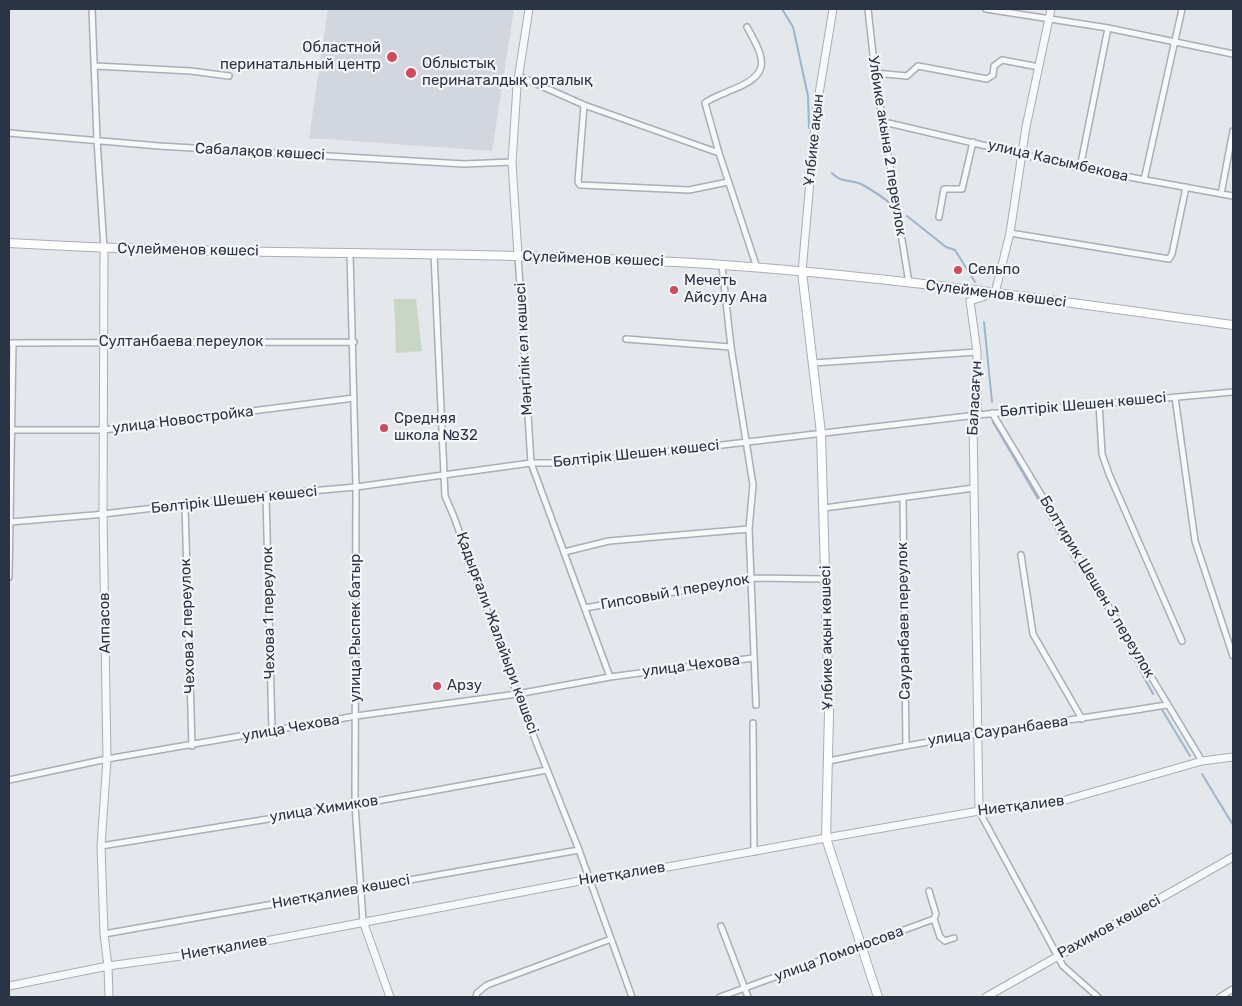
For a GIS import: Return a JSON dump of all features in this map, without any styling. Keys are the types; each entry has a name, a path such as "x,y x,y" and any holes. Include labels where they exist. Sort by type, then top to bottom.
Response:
{"main road":[{"name":"Сүлейменов көшесі","path":"9,244 104,249 518,256 757,268 995,293 1233,325"},
{"name":"Ұлбике ақын көшесі","path":"802,272 821,433 829,761 826,838 878,997"}],"street":[{"path":"92,9 96,66 97,140 104,249"},
{"name":"Мәңгілік ел көшесі","path":"529,9 519,76 512,162 530,463 610,677"},
{"name":"Ұлбике ақын","path":"802,272 816,112 833,9"},
{"name":"Улбике акына 2 переулок","path":"868,9 875,73 909,284"},
{"path":"986,9 1108,28 1233,54"},
{"path":"995,293 1010,234 1022,154 1051,9"},
{"path":"1144,180 1182,9"},
{"path":"747,27 762,53 762,66 753,80 705,103 728,182 757,268"},
{"path":"1080,168 1108,28"},
{"path":"875,73 907,76 918,66 987,79 993,75 994,66 1002,60 1039,67"},
{"path":"96,66 191,71 228,76"},
{"path":"519,76 584,104 719,152"},
{"path":"584,104 578,182 580,185 689,190 728,182"},
{"name":"улица Касымбекова","path":"884,122 1080,168 1233,196"},
{"path":"1221,194 1233,131"},
{"name":"Сабалақов көшесі","path":"9,133 464,164 512,162"},
{"path":"939,217 944,189 962,189 973,142"},
{"path":"1010,234 1169,259 1172,254 1186,187"},
{"name":"Аппасов","path":"104,249 106,342 103,514 107,759 101,846 104,934 109,997"},
{"name":"улица Рыспек батыр","path":"350,253 354,342 356,487 355,805 363,921 390,997"},
{"name":"Қадырғали Жалайыри көшесі","path":"434,254 442,476 445,496 454,516 517,694 590,879 632,997"},
{"path":"722,266 731,347 753,485 749,528 756,705"},
{"name":"Баласағұн","path":"979,811 973,422 977,414 978,352 970,301 995,293"},
{"path":"626,339 731,347"},
{"name":"Султанбаева переулок","path":"11,343 354,342"},
{"path":"9,577 12,430 10,419 11,343"},
{"path":"813,363 978,352"},
{"name":"Бөлтірік Шешен көшесі","path":"10,522 356,487 530,463 569,463 977,414 1233,392"},
{"path":"1175,397 1195,540 1233,656"},
{"name":"улица Новостройка","path":"12,430 103,430 354,398"},
{"path":"1099,403 1102,454 1109,474 1182,640"},
{"name":"Болтирик Шешен 3 переулок","path":"992,413 1202,761"},
{"path":"824,508 974,488"},
{"name":"Чехова 1 переулок","path":"266,495 272,732"},
{"name":"Сауранбаев переулок","path":"903,498 906,745"},
{"name":"Чехова 2 переулок","path":"184,505 192,746"},
{"path":"564,552 609,541 749,528"},
{"path":"1021,555 1033,634 1082,719"},
{"name":"Гипсовый 1 переулок","path":"584,608 752,578 826,579"},
{"name":"улица Чехова","path":"9,780 107,759 192,746 356,716 517,694 610,677 753,658"},
{"name":"улица Сауранбаева","path":"829,761 906,745 977,736 1167,705"},
{"path":"753,723 754,852"},
{"name":"Ниетқалиев","path":"9,986 108,966 202,953 590,879 754,852 979,811 1033,806 1077,798 1202,761 1233,757"},
{"name":"улица Химиков","path":"101,846 355,805 547,770"},
{"path":"979,811 1063,966 1098,997"},
{"name":"Ниетқалиев көшесі","path":"104,934 579,850"},
{"name":"Рахимов көшесі","path":"986,997 1233,857"},
{"path":"929,892 936,914 934,919 940,937 944,941 954,938"},
{"name":"улица Ломоносова","path":"720,997 934,919"},
{"path":"721,926 748,997"},
{"path":"476,997 479,990 487,985 611,939"},
{"path":"1220,997 1233,989"}],"shaded area":[{"name":"Облыстық перинаталдық орталық","path":"328,9 514,9 492,151 309,138"}],"green space":[{"path":"394,299 416,299 422,351 396,353"}],"waterway":[{"path":"782,9 793,27 808,96 809,128"},
{"path":"832,173 842,180 861,184 892,205"},
{"path":"907,216 946,247 955,250 975,282"},
{"path":"984,322 992,402"},
{"path":"993,422 1061,538"},
{"path":"1070,554 1111,617 1153,694"},
{"path":"1161,708 1190,756"},
{"path":"1202,774 1233,825"}],"place":[{"name":"Областной перинатальный центр","path":"392,57"},
{"name":"Облыстық перинаталдық орталық","path":"411,73"},
{"name":"Сельпо","path":"958,270"},
{"name":"Мечеть Айсулу Ана","path":"674,290"},
{"name":"Средняя школа №32","path":"384,428"},
{"name":"Арзу","path":"437,686"}]}
